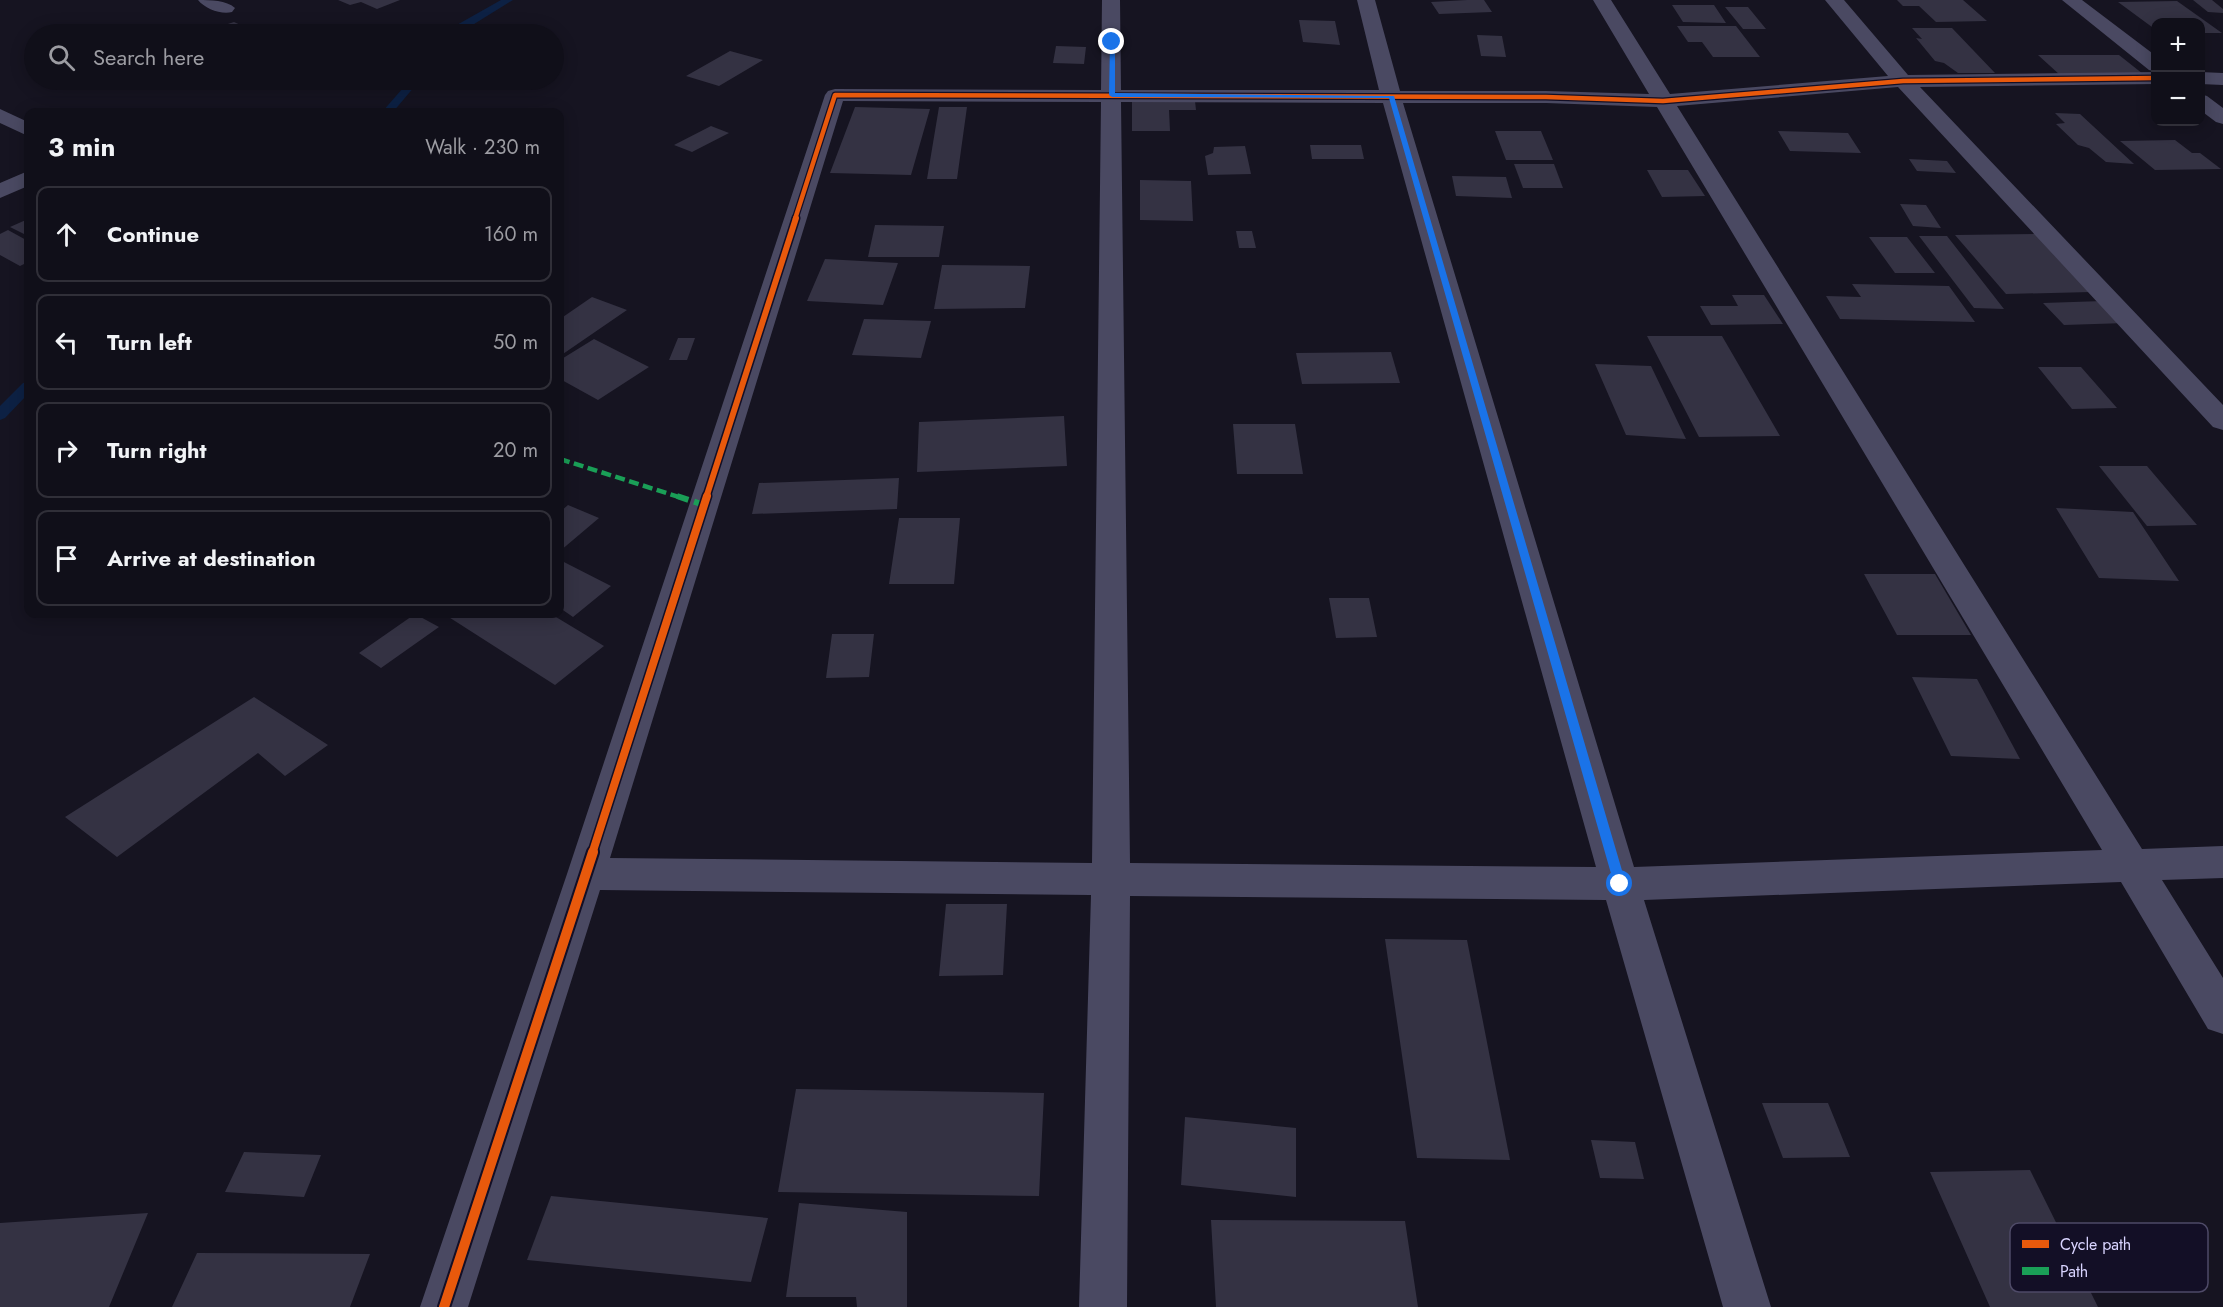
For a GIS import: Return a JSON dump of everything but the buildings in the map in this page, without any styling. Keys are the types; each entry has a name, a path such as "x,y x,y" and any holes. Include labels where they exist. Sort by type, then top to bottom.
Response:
{"street":[{"path":"207,0 226,8"},
{"path":"1103,1307 1112,880 1111,0"},
{"path":"1366,0 1391,96 1620,884 1747,1307"},
{"path":"1602,0 2223,1015"},
{"path":"1834,0 1903,81 2223,420"},
{"path":"2071,0 2151,62"},
{"path":"444,1307 586,874 835,95 1391,96 1663,100 1903,81 2151,78"},
{"path":"2205,78 2223,79"},
{"path":"2205,104 2223,118"},
{"path":"0,115 24,128"},
{"path":"0,191 24,180"},
{"path":"586,874 1620,884 2223,862"}],"waterway":[{"path":"466,24 508,0"},
{"path":"390,108 406,90"},
{"path":"0,415 24,390"}],"marked path":[{"path":"564,460 704,505"}],"cycle path":[{"path":"444,1307 586,874 835,95 1546,97 1663,101 1903,81 2151,78"}],"route":[{"path":"1112,42 1112,95 1391,96 1620,884"}]}
